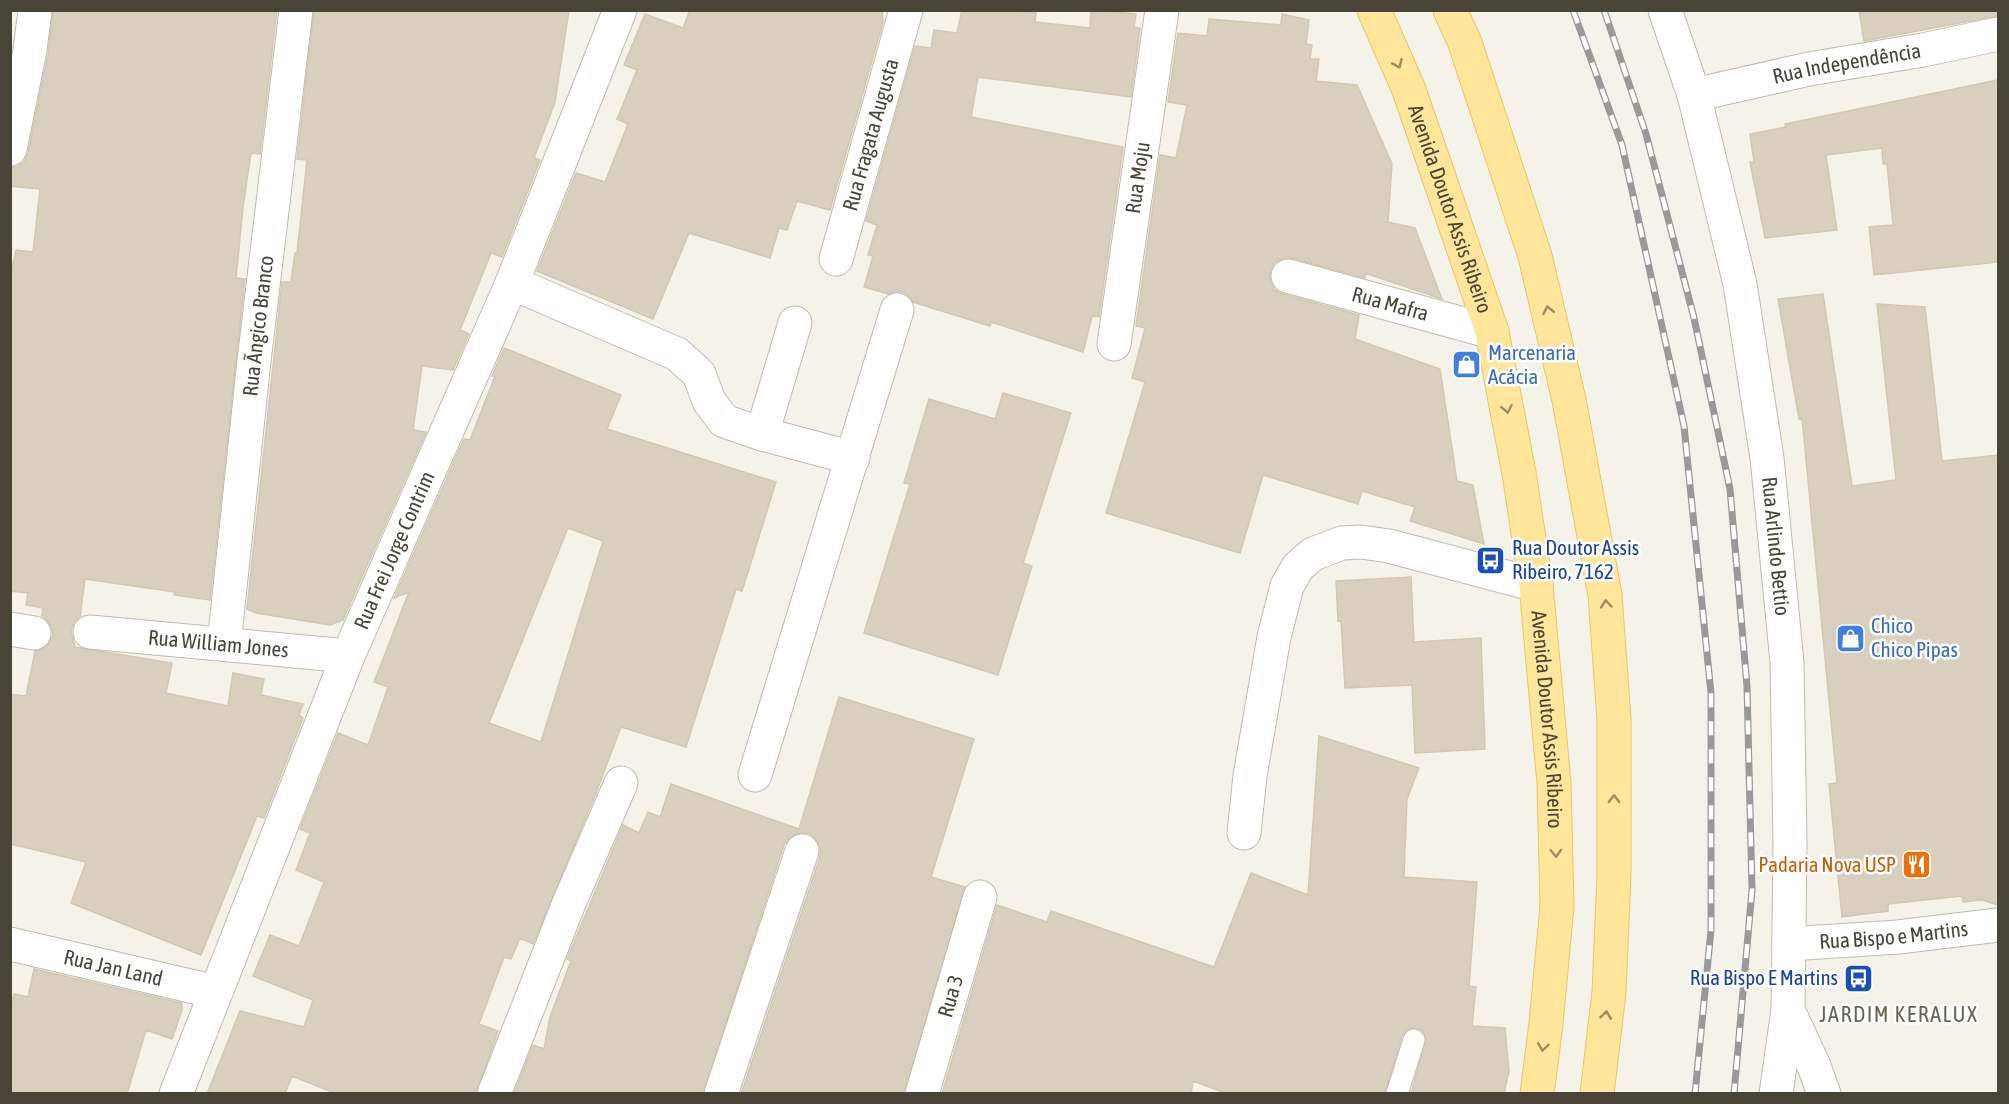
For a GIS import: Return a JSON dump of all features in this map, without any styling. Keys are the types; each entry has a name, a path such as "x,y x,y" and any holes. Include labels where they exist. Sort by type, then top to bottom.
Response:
{"main road":[{"name":"Avenida Doutor Assis Ribeiro","path":"1374,10 1409,90 1492,332 1519,473 1536,585 1554,783 1557,906 1537,1094"},
{"path":"1450,10 1465,43 1535,256 1569,400 1605,596 1614,719 1614,874 1609,992 1597,1094"}],"street":[{"path":"10,149 30,50 35,10"},
{"name":"Rua Ãngico Branco","path":"224,644 254,361 296,10"},
{"name":"Rua Frei Jorge Contrim","path":"176,1094 348,656 513,283 620,10"},
{"name":"Rua Fragata Augusta","path":"836,259 906,10"},
{"name":"Rua Moju","path":"1114,344 1162,10"},
{"name":"Rua Arlindo Bettio","path":"1665,10 1694,95 1740,284 1767,458 1787,662 1790,844 1788,1010 1776,1094"},
{"name":"Rua Independência","path":"1694,95 1809,69 1923,50 1998,34"},
{"name":"Rua Mafra","path":"1288,276 1492,332"},
{"path":"513,283 677,354 699,374 709,401 724,421 762,434 853,458"},
{"path":"755,775 897,310"},
{"path":"762,434 795,323"},
{"path":"1244,833 1250,776 1274,638 1287,586 1298,567 1313,554 1342,543 1361,542 1389,546 1536,585"},
{"name":"Rua William Jones","path":"90,632 348,656"},
{"path":"494,1094 565,913 621,783"},
{"path":"721,1094 802,850"},
{"name":"Rua 3","path":"922,1094 980,897"},
{"name":"Rua Bispo e Martins","path":"1789,944 1898,936 1998,925"},
{"name":"Rua Jan Land","path":"10,944 216,992"},
{"path":"1788,1010 1814,1066 1824,1094"}],"lane":[{"path":"1398,1094 1414,1040"}],"building":[{"path":"53,10 277,10 260,154 251,153 243,207 236,278 245,279 210,600 174,595 175,592 85,579 80,617 74,622 71,631 75,647 172,663 166,693 228,706 233,673 264,679 261,695 303,704 299,715 303,718 264,818 257,816 201,955 71,903 86,862 10,844 10,694 26,696 35,651 48,645 53,635 51,626 42,616 43,608 26,605 28,593 10,591 10,280 16,250 33,252 40,189 10,186 10,167 16,167 24,162 28,153 48,54"},
{"path":"314,10 569,10 555,102 534,158 540,160 502,257 491,253 460,330 469,334 453,370 422,366 413,430 426,432 343,620 330,625 256,613 247,609 282,282 291,282 295,253 297,253 307,160 297,159"},
{"path":"690,10 882,10 883,22 830,210 797,201 787,230 779,228 770,258 689,233 653,319 537,271 576,173 605,182 628,124 617,119 637,70 624,65 645,14 683,28"},
{"path":"962,10 1036,12 1035,22 1090,28 1091,10 1136,14 1134,27 1140,28 1131,97 978,77 971,117 1123,147 1099,317 1092,316 1083,352 991,322 990,326 913,302 903,292 888,294 864,287 873,256 868,255 877,225 866,221 915,46 931,48 934,30 957,33"},
{"path":"1859,10 1996,10 1997,16 1864,41"},
{"path":"1282,14 1309,20 1306,44 1312,45 1310,59 1319,59 1316,81 1357,85 1392,164 1388,222 1415,228 1442,299 1365,273 1365,278 1292,258 1283,258 1274,263 1270,272 1270,281 1275,290 1283,294 1359,315 1355,339 1440,369 1457,481 1473,485 1484,544 1410,521 1415,507 1362,491 1358,504 1263,475 1240,553 1106,513 1145,382 1132,378 1145,328 1136,326 1160,155 1176,158 1187,105 1168,102 1178,33 1207,36 1209,19 1281,25"},
{"path":"1998,80 1998,262 1874,275 1869,227 1893,225 1887,164 1883,164 1882,148 1826,155 1837,230 1765,238 1750,162 1754,162 1750,134 1786,127 1785,124"},
{"path":"1823,294 1852,486 1896,480 1877,304 1925,307 1942,461 1998,455 1998,905 1982,900 1963,902 1962,896 1888,904 1888,911 1842,917 1829,784 1837,783 1802,418 1799,419 1778,299"},
{"path":"504,348 621,395 607,429 776,482 742,591 736,589 686,747 621,727 533,944 520,938 511,959 504,957 479,1024 498,1031 476,1094 337,1094 292,1076 285,1094 207,1094 240,1011 304,1027 313,1000 253,976 270,935 299,946 324,882 296,870 310,833 300,829 338,733 368,745 388,687 374,682 409,592 394,598 464,439 470,440 495,376 492,376","holes":["568,528 603,541 541,742 489,723"]},
{"path":"1003,393 1071,413 1023,563 1032,566 998,675 864,633 910,484 904,483 929,399 995,419"},
{"path":"1411,577 1414,642 1481,638 1485,749 1415,753 1412,685 1345,688 1336,581"},
{"path":"839,697 974,739 931,877 965,887 904,1094 741,1094 820,857 820,848 816,839 808,833 799,833 790,837 784,845 703,1094 514,1094 533,1045 544,1049 550,1017 571,961 567,959 623,825 639,833 648,812 660,817 671,784 799,829"},
{"path":"1319,736 1419,768 1407,799 1404,877 1477,882 1469,986 1476,987 1472,1026 1505,1028 1509,1071 1504,1094 1411,1094 1426,1038 1423,1031 1412,1028 1406,1030 1402,1036 1385,1094 1228,1094 1193,1081 1191,1094 942,1094 997,905 1047,922 1051,911 1214,967 1251,873 1308,895"},
{"path":"34,969 182,1003 182,1010 172,1039 146,1030 127,1094 10,1094 10,1010 14,994 28,997"}],"railway":[{"path":"1573,10 1622,145 1684,426 1711,693 1711,930 1695,1094"},
{"path":"1604,10 1646,134 1694,318 1730,489 1747,686 1752,890 1734,1094"}],"place":[{"name":"Marcenaria Acácia","path":"1467,365"},
{"name":"Rua Doutor Assis Ribeiro, 7162","path":"1491,560"},
{"name":"Chico Chico Pipas","path":"1850,638"},
{"name":"Padaria Nova USP","path":"1917,865"},
{"name":"Rua Bispo E Martins","path":"1859,978"}],"district":[{"name":"JARDIM KERALUX","path":"1899,1014"}]}
